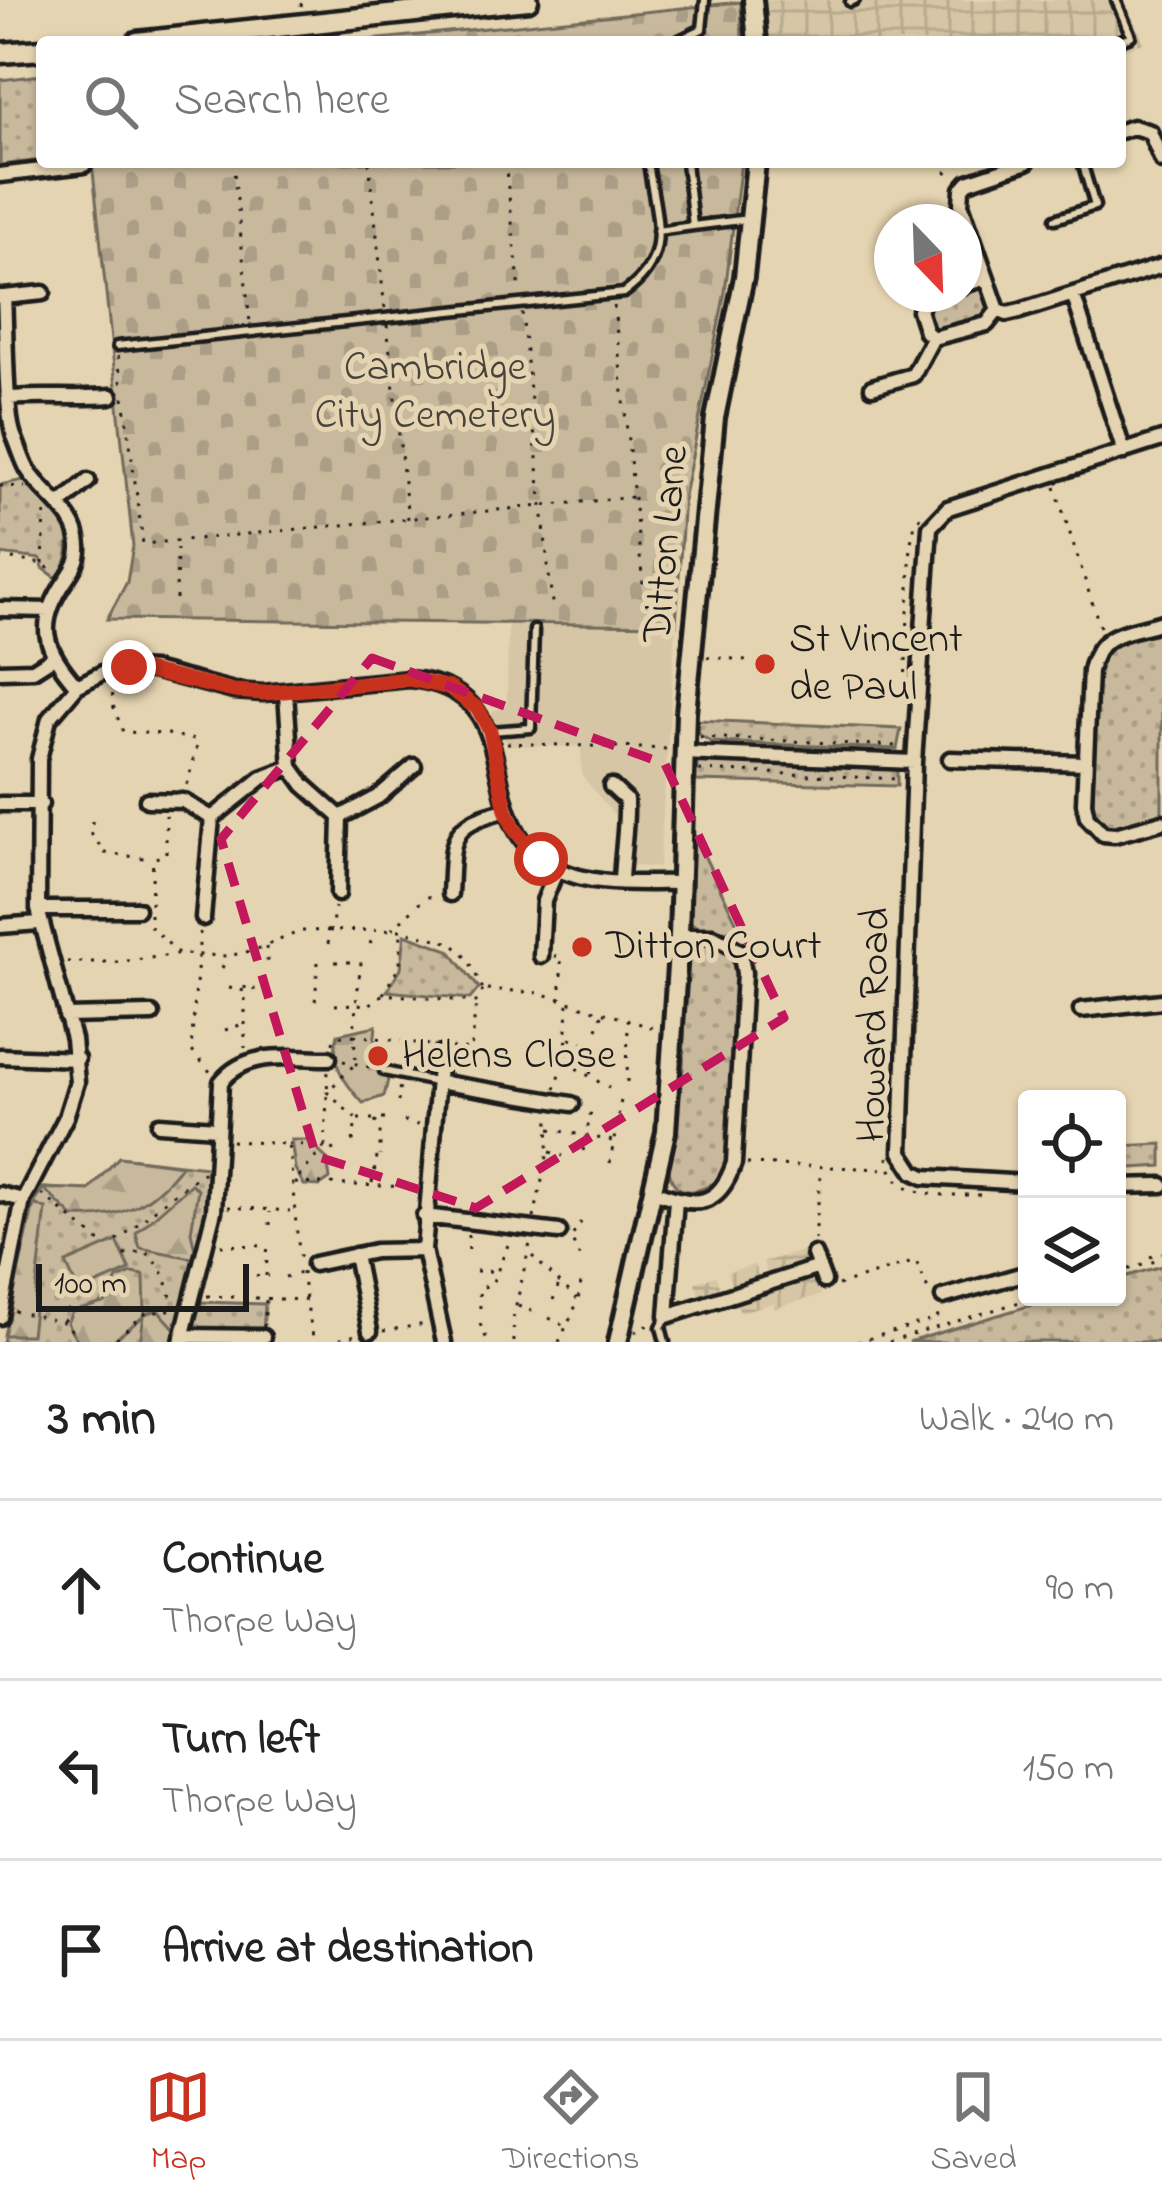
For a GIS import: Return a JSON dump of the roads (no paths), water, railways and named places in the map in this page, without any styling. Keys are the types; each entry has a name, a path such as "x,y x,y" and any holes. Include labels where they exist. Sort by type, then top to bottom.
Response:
{"main road":[{"path":"186,36 340,12 528,0"},
{"path":"753,0 756,36"},
{"path":"0,53 36,50"},
{"name":"Ditton Lane","path":"623,1339 666,1132 679,936 678,757 694,656 715,418 744,277 755,168"}],"street":[{"path":"1126,129 1150,132 1162,161"},
{"path":"0,175 59,168"},
{"path":"1010,168 968,182 962,189 962,204 998,310 1007,314 1162,266"},
{"path":"982,279 986,278"},
{"path":"43,292 2,297 10,398 6,431 28,470 76,529 80,543 79,555 46,625 52,658 77,686"},
{"path":"1073,294 1124,452"},
{"path":"872,387 913,375 933,338 987,324 998,310"},
{"path":"921,312 926,332 933,338"},
{"path":"10,398 63,389 70,400 111,396"},
{"name":"Howard Road","path":"1018,1182 924,1177 905,1163 900,1141 908,762 930,526 948,508 1162,439"},
{"path":"59,505 88,481"},
{"path":"0,609 50,610"},
{"path":"1162,622 1104,640 1095,650 1085,763 1087,818 1103,834 1162,822"},
{"path":"0,671 33,670 52,658"},
{"path":"1,1313 26,1194 74,1098 77,1059 39,916 41,737 49,719 77,686 112,668 153,670 234,691 286,692 409,679 433,681 478,709 492,737 506,810 527,846 556,869 576,877 678,883"},
{"path":"286,692 291,766 304,785 340,817 338,894"},
{"path":"678,757 908,762"},
{"path":"950,759 1085,763"},
{"path":"203,918 212,818 262,778 291,766"},
{"path":"340,817 378,797 414,766"},
{"path":"611,785 626,800 628,838 621,881"},
{"path":"147,800 183,801 212,818"},
{"path":"0,804 41,804"},
{"path":"450,894 452,845 458,834 475,817 506,810"},
{"path":"541,956 544,901 556,869"},
{"path":"0,926 39,916 137,909"},
{"path":"654,1191 676,1200 699,1200 722,1192 734,1163 744,974 740,951 713,936 679,936"},
{"path":"1080,1010 1162,1001"},
{"path":"66,1016 152,1014"},
{"path":"440,1054 424,1250 444,1342"},
{"path":"0,1056 77,1059"},
{"path":"263,1337 182,1339 181,1311 193,1296 214,1206 221,1082 231,1069 261,1058 329,1058"},
{"path":"438,1082 572,1104"},
{"path":"159,1124 216,1134"},
{"path":"1126,1186 1162,1185"},
{"path":"0,1194 26,1194"},
{"path":"676,1200 667,1316 819,1267"},
{"path":"424,1216 559,1232"},
{"path":"308,1268 355,1255 424,1250"},
{"path":"355,1255 370,1331"},
{"path":"944,1297 1018,1276"},
{"path":"781,1281 787,1295"}],"lane":[{"path":"687,36 701,29 705,0"},
{"path":"1116,0 1131,36 1126,38"},
{"path":"117,346 624,293 646,278 657,256 649,168"},
{"path":"687,168 694,226"},
{"path":"1055,219 1095,206 1084,168"},
{"path":"657,231 751,219"},
{"path":"492,737 531,728 534,630"},
{"path":"384,1071 438,1082"},
{"path":"665,1342 661,1327 667,1316"}],"place":[{"name":"St Vincent de Paul","path":"765,664"},
{"name":"Ditton Court","path":"582,947"},
{"name":"Helens Close","path":"378,1056"}],"park label":[{"name":"Cambridge City Cemetery","path":"435,392"}]}
